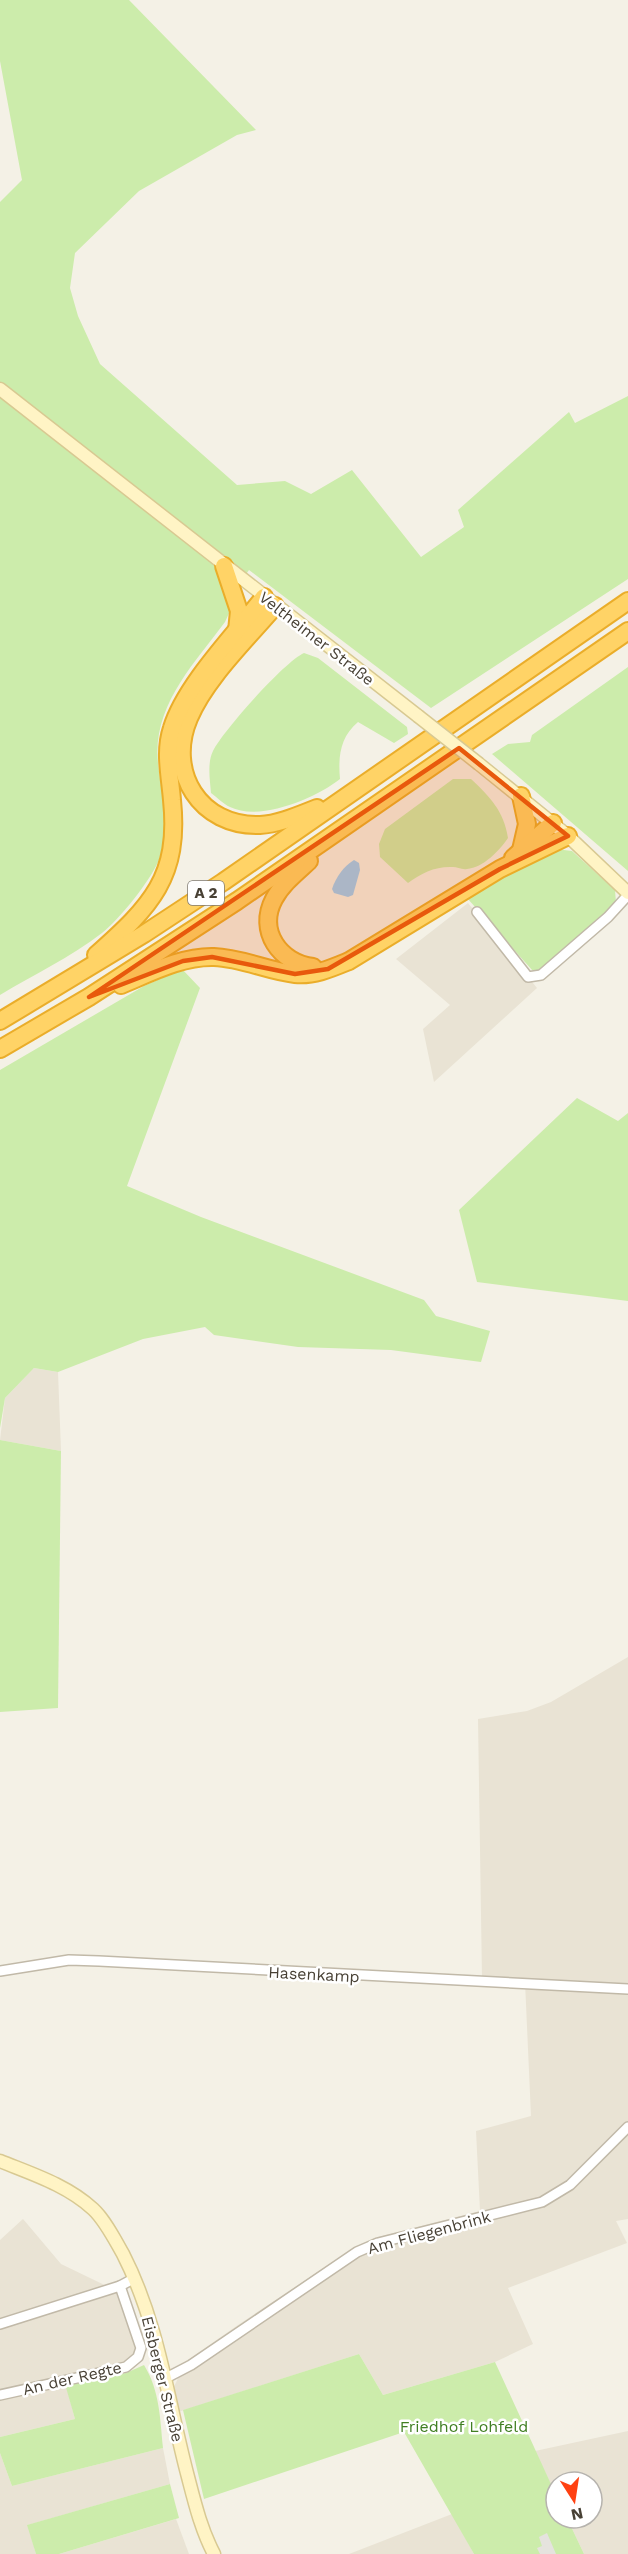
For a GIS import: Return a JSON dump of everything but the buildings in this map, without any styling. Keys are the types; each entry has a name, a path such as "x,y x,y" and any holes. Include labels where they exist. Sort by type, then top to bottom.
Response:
{"highway":[{"path":"224,566 238,603 237,631"},
{"path":"63,984 129,926 159,888 174,844 167,748 178,712 237,631 269,602"},
{"path":"269,602 201,695 183,736 181,750 184,775 205,806 217,816 238,824 262,825 293,817 345,796"},
{"name":"A 2","path":"0,1021 154,928 628,602"},
{"name":"A 2","path":"0,1049 89,997 352,821 628,631"},
{"path":"521,796 527,824 521,850"},
{"path":"349,961 311,967 294,963 277,949 268,929 273,901 283,885 352,821"},
{"path":"501,869 553,823"},
{"path":"89,997 183,961 212,957 232,959 295,974 313,973 349,961 501,869 568,836"}],"main road":[{"name":"Veltheimer Straße","path":"0,389 269,602 521,796 568,836 628,894"},
{"name":"Eisberger Straße","path":"0,2162 56,2184 93,2209 115,2240 135,2278 152,2324 166,2378 172,2418 202,2533 214,2554"}],"street":[{"name":"Veltheimer Straße","path":"477,912 528,977 534,978 541,975 600,924 628,894"},
{"name":"Hasenkamp","path":"0,1971 69,1960 628,1989"},
{"name":"Am Fliegenbrink","path":"166,2378 191,2365 357,2253 378,2243 542,2202 570,2185 628,2127"},
{"path":"0,2324 120,2286 135,2278"},
{"name":"An der Regte","path":"0,2395 126,2367 133,2363 141,2348 120,2286"}],"highlighted area":[{"path":"459,748 568,836 500,869 328,969 295,974 212,957 183,961 89,997"}],"shaded area":[{"path":"468,903 537,988 434,1082 423,1029 450,1005 396,959"},
{"path":"34,1368 58,1372 61,1451 0,1440 5,1398"},
{"path":"628,1657 628,2219 616,2221 627,2243 508,2288 533,2344 495,2362 383,2395 359,2354 178,2412 173,2389 179,2376 189,2369 185,2362 343,2255 374,2238 480,2211 476,2131 531,2116 525,1982 482,1979 478,1719 527,1711 551,1702"},
{"path":"23,2219 61,2264 117,2291 136,2350 130,2361 64,2378 75,2419 0,2437 0,2240"},
{"path":"628,2431 628,2554 584,2554 573,2530 604,2530 604,2470 544,2470 535,2451"},
{"path":"163,2448 170,2484 28,2525 36,2554 0,2554 0,2453 12,2486"},
{"path":"452,2514 474,2554 349,2554"},
{"path":"176,2519 189,2554 59,2554"},
{"path":"547,2533 556,2554 540,2554 537,2548 542,2546 539,2537"}],"green space":[{"path":"0,0 129,0 256,130 237,135 139,191 75,253 70,288 78,316 100,364 237,485 285,481 311,494 352,470 421,557 464,527 458,510 569,412 575,423 628,396 628,579 431,708 249,570 226,602 230,611 225,622 178,687 168,704 162,723 158,742 158,763 165,810 165,833 156,866 126,909 102,933 65,958 0,995 0,202 22,180 0,61"},
{"path":"304,653 318,658 407,727 408,734 394,743 358,722 344,741 339,763 340,779 330,786 303,800 272,810 242,811 230,807 211,793 209,766 213,751 255,698 283,669"},
{"path":"628,667 628,871 492,754 508,744 530,742 532,735"},
{"path":"453,779 471,779 484,792 500,812 508,838 496,853 473,868 435,869 423,873 408,883 380,857 379,844 385,829"},
{"path":"556,849 572,851 615,890 616,903 611,910 540,970 533,971 467,898"},
{"path":"182,969 200,988 127,1186 201,1217 424,1300 436,1316 490,1331 481,1362 391,1350 298,1347 214,1335 205,1327 143,1339 58,1372 34,1368 5,1398 0,1428 0,1070 144,986"},
{"path":"577,1098 618,1121 628,1113 628,1301 477,1282 459,1210"},
{"path":"0,1440 61,1451 58,1708 0,1712"},
{"name":"Friedhof Lohfeld","path":"359,2354 383,2395 495,2362 545,2470 544,2530 573,2530 584,2554 474,2554 404,2432 204,2499 183,2410"},
{"path":"144,2365 156,2395 163,2448 12,2486 0,2453 0,2437 75,2419 65,2384 126,2373"},
{"path":"170,2484 179,2518 59,2554 36,2554 27,2525"}],"water":[{"path":"354,860 359,863 360,870 353,895 348,897 334,893 332,889 338,876"}]}
